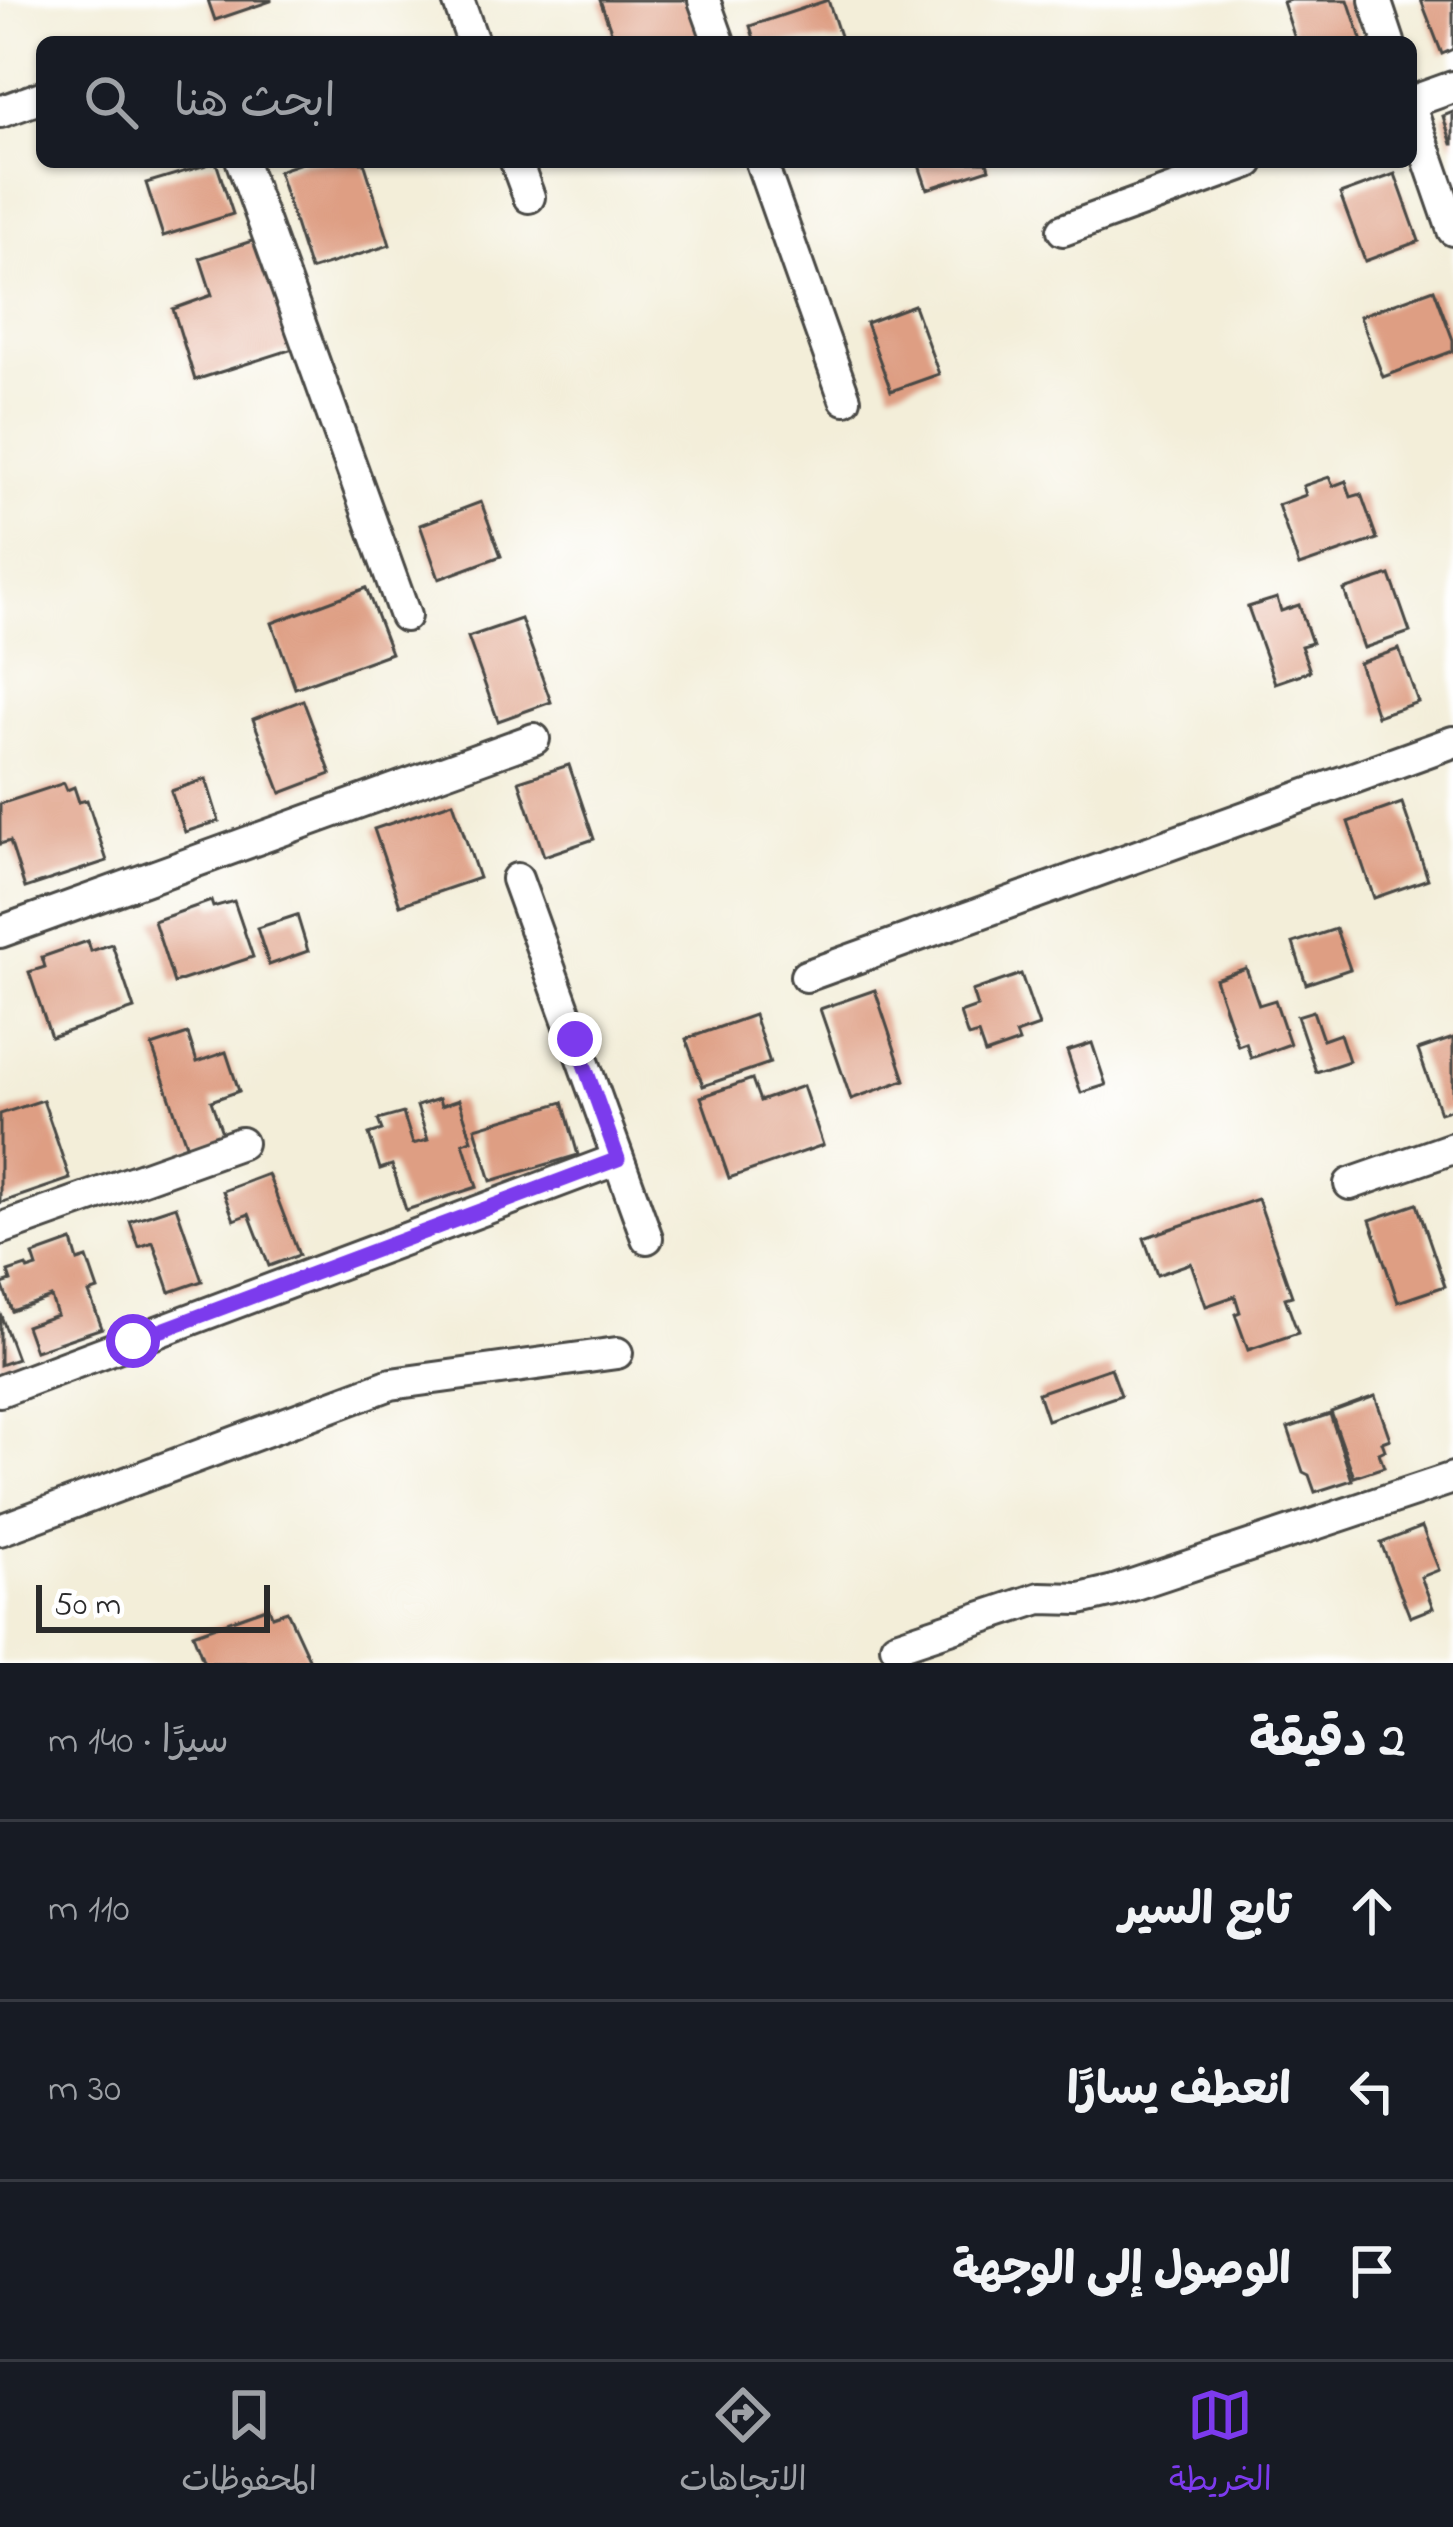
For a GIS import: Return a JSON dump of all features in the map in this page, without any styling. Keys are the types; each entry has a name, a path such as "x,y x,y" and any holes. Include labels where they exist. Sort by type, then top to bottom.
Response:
{"street":[{"path":"458,0 471,36"},
{"path":"704,0 717,36"},
{"path":"1375,0 1387,36"},
{"path":"1417,103 1453,87"},
{"path":"0,112 36,99"},
{"path":"1417,124 1453,230"},
{"path":"244,168 405,616"},
{"path":"518,168 529,197"},
{"path":"763,168 844,399"},
{"path":"1063,230 1233,168"},
{"path":"0,932 534,740"},
{"path":"806,976 1453,742"},
{"path":"518,880 647,1238"},
{"path":"0,1229 241,1143"},
{"path":"1350,1184 1453,1148"},
{"path":"0,1391 618,1159"},
{"path":"0,1530 391,1384 617,1353"},
{"path":"896,1646 1040,1598 1080,1598 1114,1591 1453,1478"}],"building":[{"path":"208,0 271,0 271,1 215,20"},
{"path":"600,0 693,0 705,36 613,36"},
{"path":"828,0 840,36 753,36 750,26"},
{"path":"1348,0 1360,36 1294,36 1283,2"},
{"path":"1421,0 1453,0 1453,49 1442,54"},
{"path":"1453,112 1453,144 1452,144 1443,116"},
{"path":"196,168 218,168 233,214 163,236 146,183"},
{"path":"366,168 390,245 310,270 278,171"},
{"path":"920,168 989,168 989,169 927,189"},
{"path":"1395,174 1419,241 1365,261 1340,194"},
{"path":"258,239 293,349 195,380 173,309 212,295 200,258"},
{"path":"1434,289 1453,351 1383,377 1360,316"},
{"path":"914,305 939,374 891,391 866,323"},
{"path":"1329,477 1333,486 1346,481 1351,497 1361,494 1377,539 1299,566 1278,505 1306,495 1303,486"},
{"path":"481,502 501,556 439,579 420,525"},
{"path":"1390,575 1410,632 1364,648 1344,590"},
{"path":"366,588 391,653 295,688 272,623"},
{"path":"1277,598 1281,611 1299,605 1312,643 1301,646 1310,671 1275,683 1248,607"},
{"path":"521,619 551,702 498,721 468,637"},
{"path":"1399,649 1418,702 1377,716 1359,663"},
{"path":"303,700 331,774 281,793 253,719"},
{"path":"569,765 594,839 544,856 519,781"},
{"path":"206,779 219,821 185,832 171,791"},
{"path":"64,783 67,790 74,787 79,802 87,800 107,861 25,888 10,841 0,844 0,804"},
{"path":"453,802 479,878 400,905 374,829"},
{"path":"1402,803 1428,879 1374,898 1348,822"},
{"path":"211,901 213,907 234,901 253,957 174,983 154,921"},
{"path":"297,915 308,951 269,965 257,928"},
{"path":"1336,929 1350,969 1306,984 1293,943"},
{"path":"88,941 91,951 112,944 134,1009 51,1037 29,972 45,967 42,957"},
{"path":"1246,968 1259,1005 1275,1000 1290,1044 1251,1058 1246,1043 1238,1046 1215,979"},
{"path":"1021,974 1039,1026 1016,1034 1019,1042 985,1054 978,1034 968,1037 960,1013 977,1007 972,991"},
{"path":"875,990 905,1080 851,1099 820,1009"},
{"path":"1313,1011 1323,1040 1340,1034 1349,1061 1316,1072 1297,1016"},
{"path":"754,1015 770,1063 703,1086 686,1039"},
{"path":"188,1034 197,1062 226,1052 239,1091 211,1101 224,1138 188,1150 152,1046"},
{"path":"1453,1038 1453,1109 1440,1113 1418,1050"},
{"path":"1092,1043 1106,1085 1081,1093 1067,1051"},
{"path":"752,1079 760,1101 803,1086 823,1145 729,1178 701,1097"},
{"path":"439,1099 441,1106 459,1100 472,1140 463,1143 477,1187 406,1210 392,1165 380,1169 369,1134 382,1130 378,1120 403,1113 413,1144 428,1140 417,1106"},
{"path":"43,1100 70,1179 0,1203 0,1114"},
{"path":"563,1102 578,1155 491,1181 475,1128"},
{"path":"268,1174 299,1255 269,1266 249,1214 234,1220 223,1191"},
{"path":"1258,1199 1292,1296 1285,1298 1298,1333 1248,1350 1235,1314 1240,1312 1235,1296 1206,1306 1191,1263 1157,1275 1144,1238"},
{"path":"1417,1204 1445,1286 1398,1302 1370,1220"},
{"path":"176,1206 202,1281 170,1292 153,1242 139,1247 130,1221"},
{"path":"72,1241 78,1261 87,1258 98,1290 89,1293 102,1328 35,1351 26,1326 57,1315 51,1297 12,1311 2,1284 11,1281 8,1272 37,1267 33,1255"},
{"path":"0,1313 17,1359 0,1365"},
{"path":"1111,1368 1121,1395 1047,1420 1038,1393"},
{"path":"1375,1396 1390,1439 1382,1442 1385,1450 1379,1453 1384,1467 1354,1477 1331,1412"},
{"path":"1330,1414 1352,1480 1315,1492 1288,1428"},
{"path":"1422,1527 1439,1570 1421,1577 1433,1608 1410,1617 1381,1543"},
{"path":"269,1607 272,1616 287,1611 311,1663 204,1663 193,1634"}],"route":[{"path":"133,1341 618,1159 575,1039"}]}
